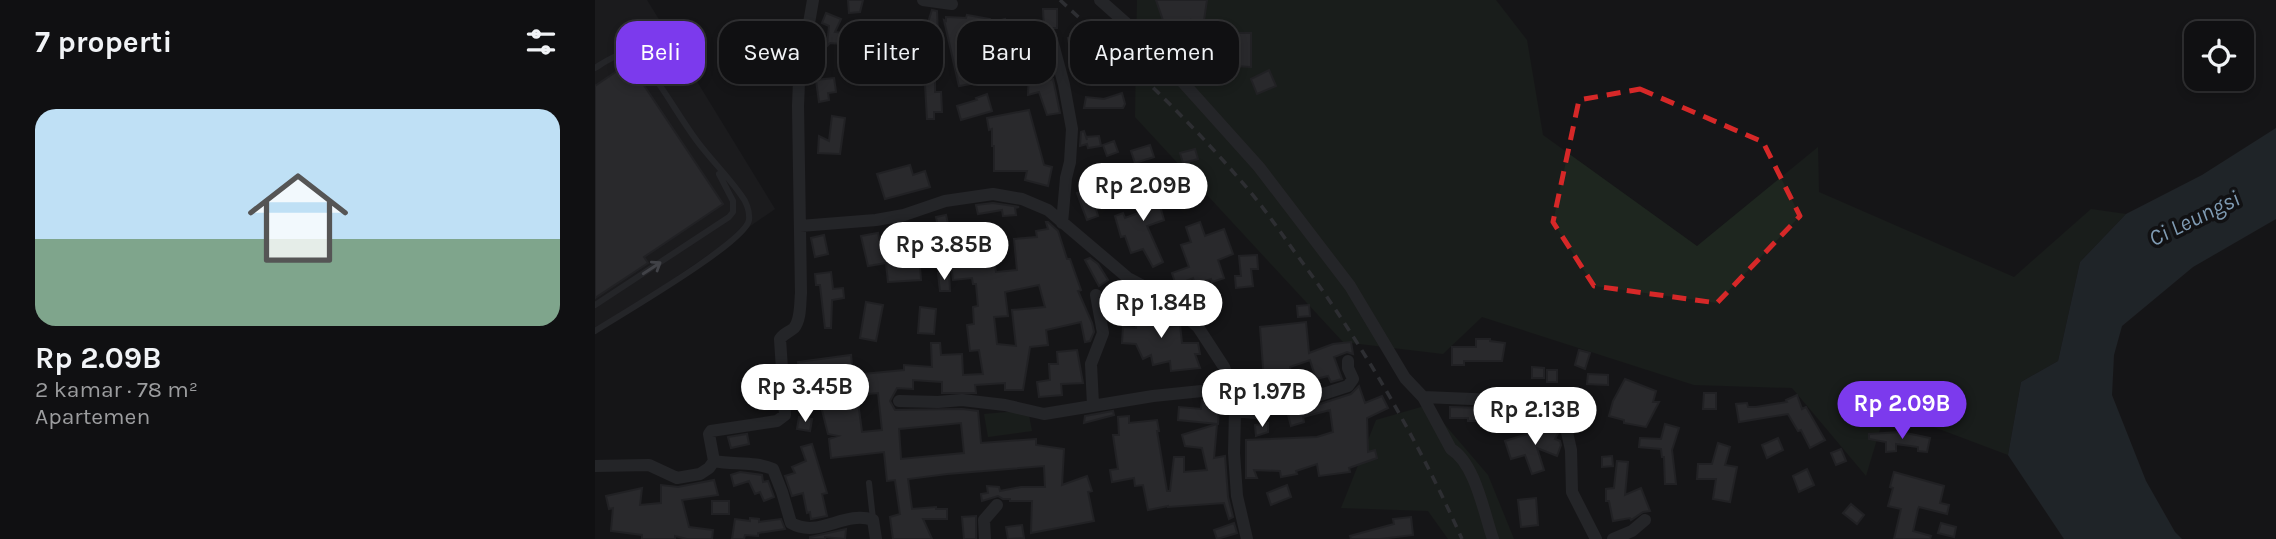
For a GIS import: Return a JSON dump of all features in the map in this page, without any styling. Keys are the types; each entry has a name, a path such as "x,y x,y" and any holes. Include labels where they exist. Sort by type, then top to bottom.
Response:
{"street":[{"path":"595,466 649,465 677,478 700,474 714,461 709,434 711,430 777,421 785,415 781,339 795,327 801,293 799,81 813,0"},
{"path":"923,0 952,4"},
{"path":"1100,0 1144,39 1259,167 1350,286 1405,378 1423,397 1451,449 1458,453 1468,467 1493,539"},
{"path":"1056,55 1072,129 1062,223"},
{"path":"800,226 876,220 904,215 945,201 993,194 1022,200 1048,210 1128,278 1164,297 1198,327 1224,368 1235,411 1237,496 1247,539"},
{"path":"1093,405 1091,364 1103,333 1096,295"},
{"path":"1235,411 1255,413 1260,400 1288,387 1317,396 1348,386 1353,379 1348,361"},
{"path":"899,401 962,400 1005,405 1044,414 1153,396 1231,388"},
{"path":"1423,397 1496,400 1546,396 1553,398 1562,410 1571,450 1573,492 1596,539"},
{"path":"714,461 732,465 757,464 773,469 791,523 799,528 809,530 828,527 840,521 873,520 876,539"},
{"path":"985,539 984,520 997,505"},
{"path":"1613,539 1632,531 1645,520"}],"lane":[{"path":"595,68 612,57 634,54 650,71 713,163 733,201 733,212 729,217 595,305"},
{"path":"595,331 687,274 746,228 749,220 748,208 742,196 713,163"},
{"path":"869,483 873,520"}],"highlighted area":[{"path":"1640,89 1763,142 1800,216 1717,303 1594,286 1553,222 1579,100"}],"shaded area":[{"path":"595,0 647,0 660,21 616,21 616,84 698,84 775,209 595,333"},
{"path":"1137,0 1496,0 1527,40 1543,135 1697,246 1818,147 1819,192 2014,277 2091,209 2126,214 2080,262 2058,361 2021,382 2008,455 1886,409 1866,476 1792,388 1694,385 1482,317 1443,354 1343,342 1135,117 1136,84 1239,84 1239,21 1137,21"},
{"path":"1428,405 1488,475 1514,539 1448,539 1428,511 1341,508 1376,420"},
{"path":"1028,410 1032,431 988,437 984,414"}],"water":[{"name":"Ci Leungsi","path":"2276,128 2276,219 2193,267 2122,326 2114,355 2112,395 2146,481 2175,532 2182,539 2064,539 2008,455 2021,382 2058,361 2080,262 2126,214 2202,175"}],"building":[{"path":"848,0 863,0 860,12 849,13"},
{"path":"1156,0 1207,0 1204,21 1163,21"},
{"path":"1043,9 1057,9 1057,28 1056,21 1044,21"},
{"path":"932,10 937,11 937,21 928,21"},
{"path":"826,13 841,19 835,32 839,32 839,44 830,43 827,46 829,26 823,21"},
{"path":"967,15 990,21 957,21 957,77 944,20 946,21 946,17 966,18"},
{"path":"1239,33 1251,33 1251,67 1239,66"},
{"path":"1269,70 1276,86 1257,94 1251,79"},
{"path":"616,72 616,84 643,84 723,204 644,257 648,263 595,298 595,86"},
{"path":"834,78 836,92 828,93 829,100 819,102 817,84 825,84 825,79"},
{"path":"925,84 935,84 935,92 941,92 942,112 934,112 934,119 927,119"},
{"path":"1028,84 1054,84 1060,113 1047,115 1039,92 1028,95"},
{"path":"1122,93 1125,104 1123,108 1084,108 1086,97 1104,99"},
{"path":"987,94 992,111 961,120 957,106"},
{"path":"1029,110 1044,165 1052,167 1048,186 1025,180 1027,171 994,171 992,129 989,130 987,118"},
{"path":"832,116 845,118 840,154 818,153 819,136 829,141"},
{"path":"1084,131 1086,137 1099,136 1101,146 1080,146 1081,132"},
{"path":"1114,141 1118,152 1107,156 1103,145"},
{"path":"1150,145 1154,157 1135,163 1131,151"},
{"path":"1195,149 1198,159 1183,163 1180,153"},
{"path":"910,165 913,175 925,171 930,187 885,199 877,174"},
{"path":"1105,166 1108,174 1098,178 1095,169"},
{"path":"1157,182 1164,220 1147,226 1163,262 1153,267 1143,249 1131,253 1125,236 1121,237 1115,216 1123,213 1125,218 1141,212 1137,184"},
{"path":"1099,188 1101,198 1093,199 1098,216 1087,220 1077,193"},
{"path":"993,203 1019,207 1015,208 1016,215 1003,216 1002,210 978,214 976,205"},
{"path":"946,215 948,224 938,227 936,217"},
{"path":"1046,222 1058,231 1067,259 1070,259 1081,290 1078,291 1092,323 1094,332 1090,341 1085,342 1081,322 1046,330 1048,345 1030,347 1023,390 1005,390 1005,383 975,385 976,393 942,393 942,382 913,380 913,389 897,388 890,401 895,410 978,411 981,443 1036,439 1036,445 1064,449 1062,485 1087,476 1092,491 1088,492 1094,521 1031,533 1032,501 1010,501 998,496 982,501 981,494 988,493 987,486 999,487 1000,491 1021,487 1045,487 1044,466 947,474 908,479 912,509 947,509 947,519 923,519 932,539 893,539 890,517 900,514 895,480 887,481 884,452 831,458 829,439 838,436 828,434 819,398 815,394 815,398 804,400 798,362 851,355 853,375 904,370 904,365 932,367 931,343 940,343 941,355 962,354 963,375 983,374 979,350 970,351 967,325 974,324 973,307 978,306 976,284 973,284 972,278 953,280 951,262 965,261 965,267 995,266 996,272 1017,270 1014,239 1037,237 1036,231 1048,229","holes":["1039,285 1045,307 1012,310 1016,346 997,344 994,317 1008,316 1005,292","878,393 882,430 862,432 857,395","961,423 964,453 901,459 899,429"]},
{"path":"1200,222 1205,236 1224,229 1233,254 1218,260 1224,278 1195,284 1193,278 1176,285 1172,273 1189,267 1181,245 1191,242 1186,227"},
{"path":"878,233 881,247 918,244 921,280 888,282 886,263 868,266 861,236"},
{"path":"824,235 828,254 815,257 811,238"},
{"path":"1257,255 1258,269 1251,269 1253,286 1236,288 1235,276 1241,276 1239,256"},
{"path":"1090,258 1098,264 1108,280 1099,286 1085,260"},
{"path":"831,272 833,289 843,288 844,298 832,300 831,328 825,328 820,285 816,285 815,274"},
{"path":"949,272 950,291 940,291 938,273"},
{"path":"866,302 883,305 876,341 860,338"},
{"path":"1140,302 1159,305 1157,320 1168,320 1169,327 1180,325 1182,343 1198,343 1200,354 1195,354 1200,368 1171,371 1170,361 1153,365 1151,355 1143,359 1136,344 1122,343 1123,327 1136,328"},
{"path":"1309,305 1310,316 1298,317 1297,306"},
{"path":"920,307 936,309 934,334 918,333"},
{"path":"1306,322 1309,353 1333,344 1351,342 1353,354 1347,352 1334,357 1342,379 1331,382 1328,376 1316,379 1310,360 1290,367 1291,378 1264,380 1260,327"},
{"path":"1476,339 1505,343 1502,361 1464,361 1464,365 1452,365 1452,347 1476,347"},
{"path":"1077,350 1083,383 1061,384 1062,395 1039,397 1037,382 1050,380 1049,364 1058,364 1057,352"},
{"path":"1579,350 1590,353 1585,369 1575,365"},
{"path":"1532,367 1544,368 1544,378 1532,378"},
{"path":"1547,370 1557,370 1557,382 1547,382"},
{"path":"1588,374 1608,375 1608,385 1587,384"},
{"path":"1625,379 1656,391 1653,402 1659,402 1646,427 1624,423 1624,420 1609,416 1613,401"},
{"path":"1359,386 1365,403 1382,396 1388,408 1367,418 1368,452 1375,450 1377,458 1349,468 1350,472 1319,476 1317,464 1296,471 1297,474 1281,477 1280,471 1254,470 1257,478 1246,478 1246,440 1317,437 1333,432 1330,410 1303,417 1304,422 1291,426 1286,407 1265,412 1267,406 1293,397 1296,406 1320,404 1351,394"},
{"path":"1704,393 1716,393 1716,409 1703,409"},
{"path":"1797,395 1802,409 1806,407 1825,440 1810,448 1801,430 1798,431 1788,414 1739,422 1736,404 1747,403 1748,407 1756,407 1787,402 1786,400"},
{"path":"1578,396 1589,396 1588,413 1578,412"},
{"path":"1224,398 1222,406 1219,406 1218,424 1178,420 1179,407 1201,409 1202,400"},
{"path":"1537,406 1535,418 1510,419 1510,408"},
{"path":"1450,407 1481,408 1481,421 1450,418"},
{"path":"1113,411 1114,415 1084,423 1085,416"},
{"path":"1129,416 1129,423 1157,420 1167,491 1170,491 1174,457 1184,457 1184,472 1207,470 1202,448 1185,446 1182,435 1217,424 1214,458 1225,456 1228,497 1233,517 1229,519 1224,503 1168,506 1148,510 1143,485 1135,486 1134,478 1112,482 1110,470 1118,469 1113,435 1119,435 1118,417"},
{"path":"799,417 812,419 810,431 797,429"},
{"path":"1268,423 1268,432 1256,436 1255,425"},
{"path":"1665,424 1679,428 1672,450 1676,484 1665,484 1661,449 1639,447 1640,438 1661,439"},
{"path":"1554,426 1558,433 1555,439 1560,441 1561,445 1557,456 1537,448 1544,470 1532,474 1525,455 1511,459 1505,441"},
{"path":"1901,432 1930,438 1927,452 1918,451 1918,447 1896,444 1896,451 1886,452 1886,442 1869,439 1869,434"},
{"path":"747,434 749,444 731,448 728,437"},
{"path":"1778,438 1783,450 1767,458 1762,445"},
{"path":"1718,443 1730,447 1725,465 1737,467 1730,502 1713,499 1716,479 1697,479 1698,464 1712,464"},
{"path":"812,444 827,493 822,494 827,516 811,519 803,493 792,496 785,476 795,473 792,467 806,461 801,447"},
{"path":"1841,449 1846,461 1836,465 1831,453"},
{"path":"1612,456 1613,466 1602,467 1602,457"},
{"path":"1617,461 1628,462 1625,495 1641,488 1650,511 1631,520 1613,521 1609,501 1606,501 1606,489 1614,488"},
{"path":"1807,469 1814,485 1799,492 1793,476"},
{"path":"740,472 762,475 763,482 768,481 774,497 764,501 760,492 755,494 749,481 734,486 731,475"},
{"path":"1894,472 1944,486 1940,503 1949,505 1947,514 1919,507 1918,509 1913,531 1931,536 1930,539 1894,539 1901,509 1888,506"},
{"path":"714,480 718,495 682,500 689,527 713,530 712,539 675,536 675,539 642,539 642,535 611,531 613,508 609,509 606,496 642,488 640,505 661,503 661,485 678,487"},
{"path":"1287,485 1291,497 1271,505 1267,493"},
{"path":"1536,498 1538,525 1521,527 1518,500"},
{"path":"712,501 729,501 729,514 712,514"},
{"path":"1851,504 1864,515 1857,524 1843,513"},
{"path":"976,516 976,539 964,539 962,517"},
{"path":"1411,517 1413,535 1351,539 1350,536 1394,524 1393,519"},
{"path":"750,518 759,519 759,522 781,519 785,529 758,533 758,536 745,535 744,539 732,539 735,519 750,521"},
{"path":"1234,523 1237,533 1217,539 1214,530"},
{"path":"1941,523 1956,527 1954,537 1938,533"},
{"path":"1022,525 1024,538 1008,539 1006,527"},
{"path":"846,529 845,539 810,539 810,537"}],"railway":[{"path":"1060,0 1180,114 1265,211 1342,319 1386,390 1426,463 1462,539"}]}
